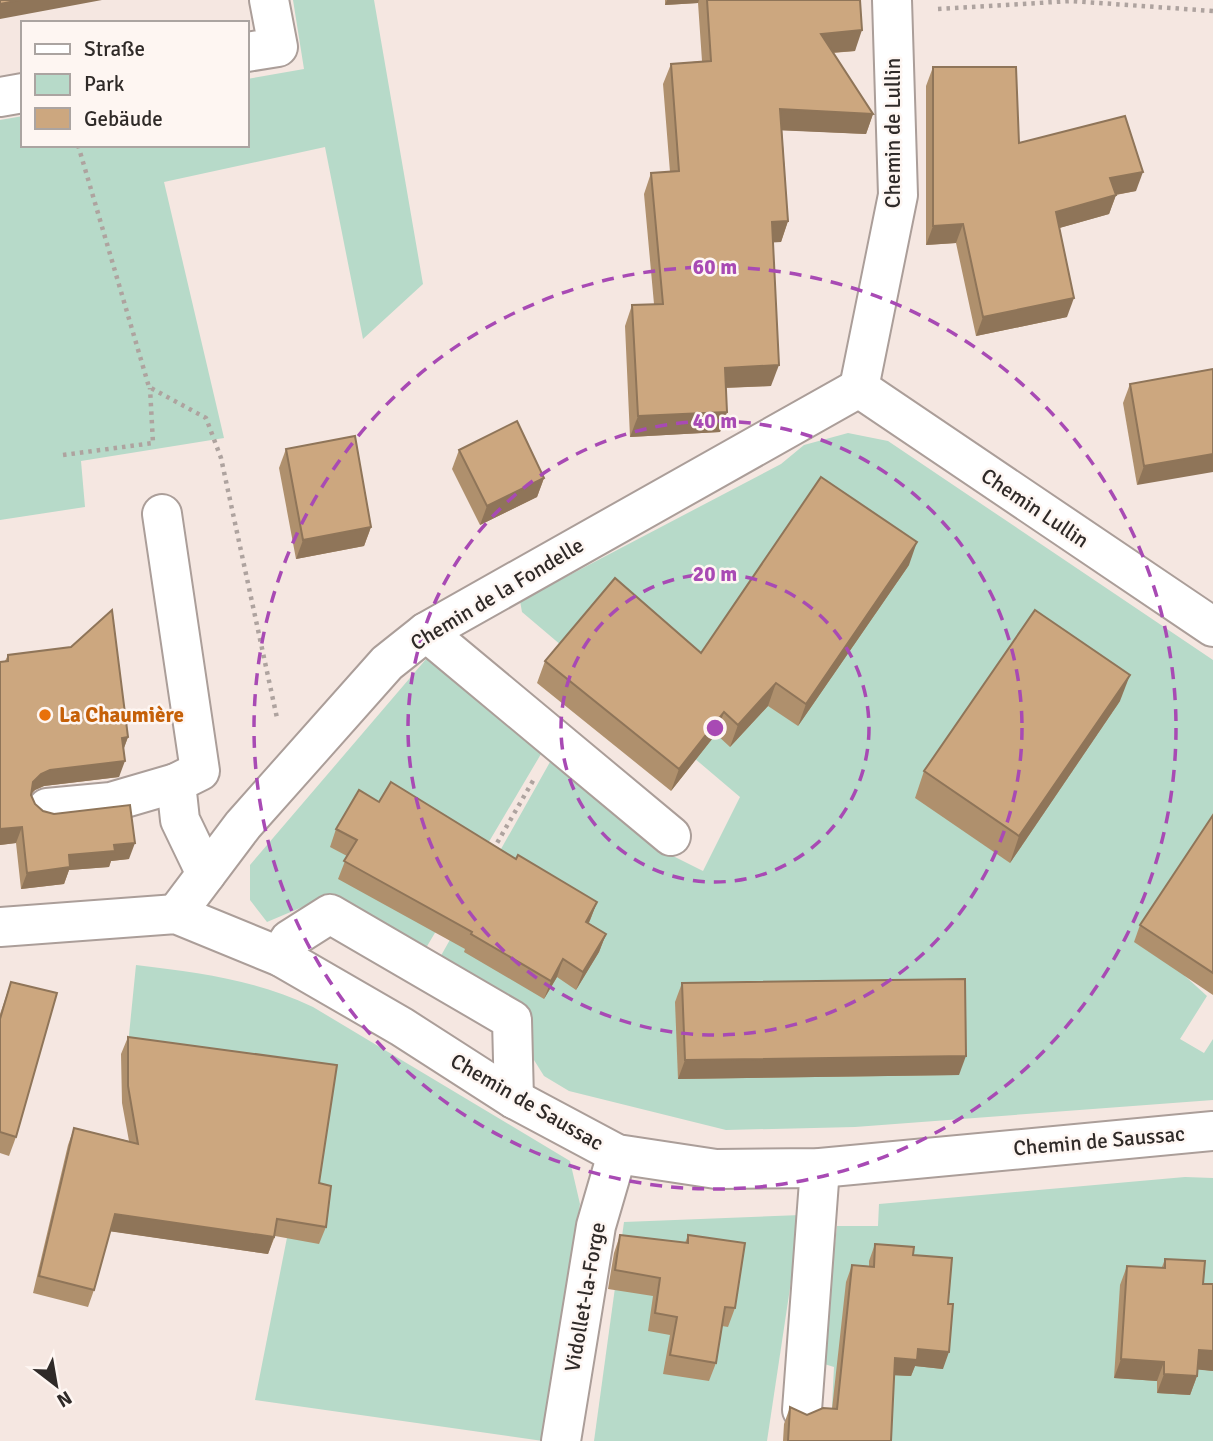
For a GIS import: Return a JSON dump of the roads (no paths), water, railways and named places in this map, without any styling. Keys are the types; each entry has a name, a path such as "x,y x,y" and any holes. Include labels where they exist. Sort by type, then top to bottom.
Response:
{"street":[{"path":"248,52 278,47 269,0"},
{"name":"Chemin de Lullin","path":"859,388 898,195 892,6"},
{"path":"0,97 21,93"},
{"name":"Chemin Lullin","path":"859,388 1213,626"},
{"name":"Chemin de la Fondelle","path":"176,914 243,825 288,774 387,663 426,632 859,388"},
{"path":"47,808 111,802 176,783 200,771 162,514"},
{"path":"426,632 671,836"},
{"path":"176,783 180,820 206,874"},
{"name":"Chemin de Saussac","path":"0,927 176,914 281,957 402,1027 514,1099 617,1154 716,1169 820,1168 1213,1131"},
{"path":"281,957 289,940 330,914 512,1020 514,1099"},
{"name":"Vidollet-la-Forge","path":"561,1441 596,1226 617,1154"},
{"path":"802,1410 820,1168"}],"place":[{"name":"La Chaumière","path":"45,715"}]}
